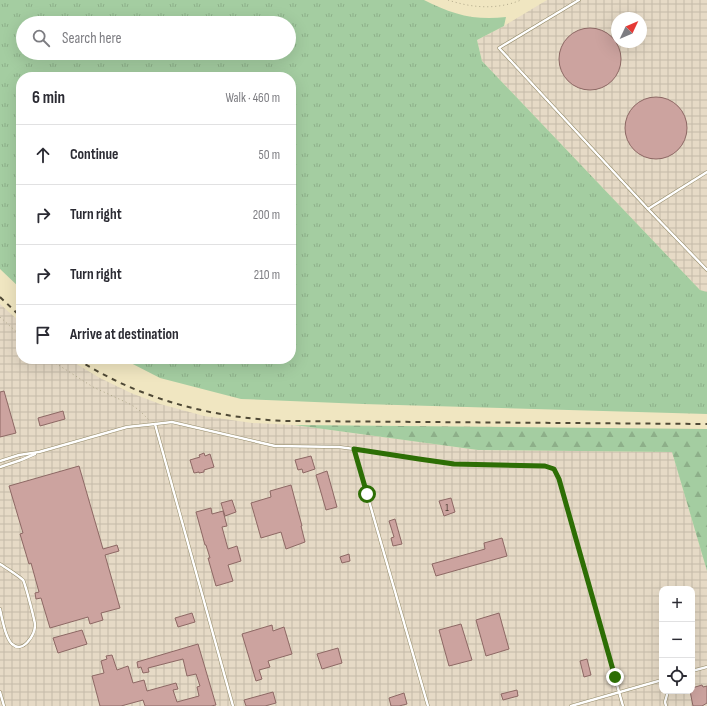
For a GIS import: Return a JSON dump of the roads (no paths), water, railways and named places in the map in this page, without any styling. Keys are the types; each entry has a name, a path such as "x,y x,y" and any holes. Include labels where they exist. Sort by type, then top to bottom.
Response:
{"lane":[{"path":"579,0 499,48 648,209 707,270"},
{"path":"648,209 707,172"},
{"path":"0,461 19,455 39,452 127,427 172,422 275,446 339,447 454,464 545,466 554,469 559,479 623,706"},
{"path":"155,424 233,706"},
{"path":"354,449 428,706"},
{"path":"0,467 39,452"},
{"path":"0,564 23,580 34,617 34,631 27,643 22,647 17,647 12,644 0,609"},
{"path":"695,670 707,667"},
{"path":"571,706 659,681"},
{"path":"0,692 4,706"},
{"path":"666,706 665,702 667,694"}],"railway":[{"path":"0,297 16,312"},
{"path":"86,364 125,385 177,404 204,411 258,419 286,421 707,424"}]}
